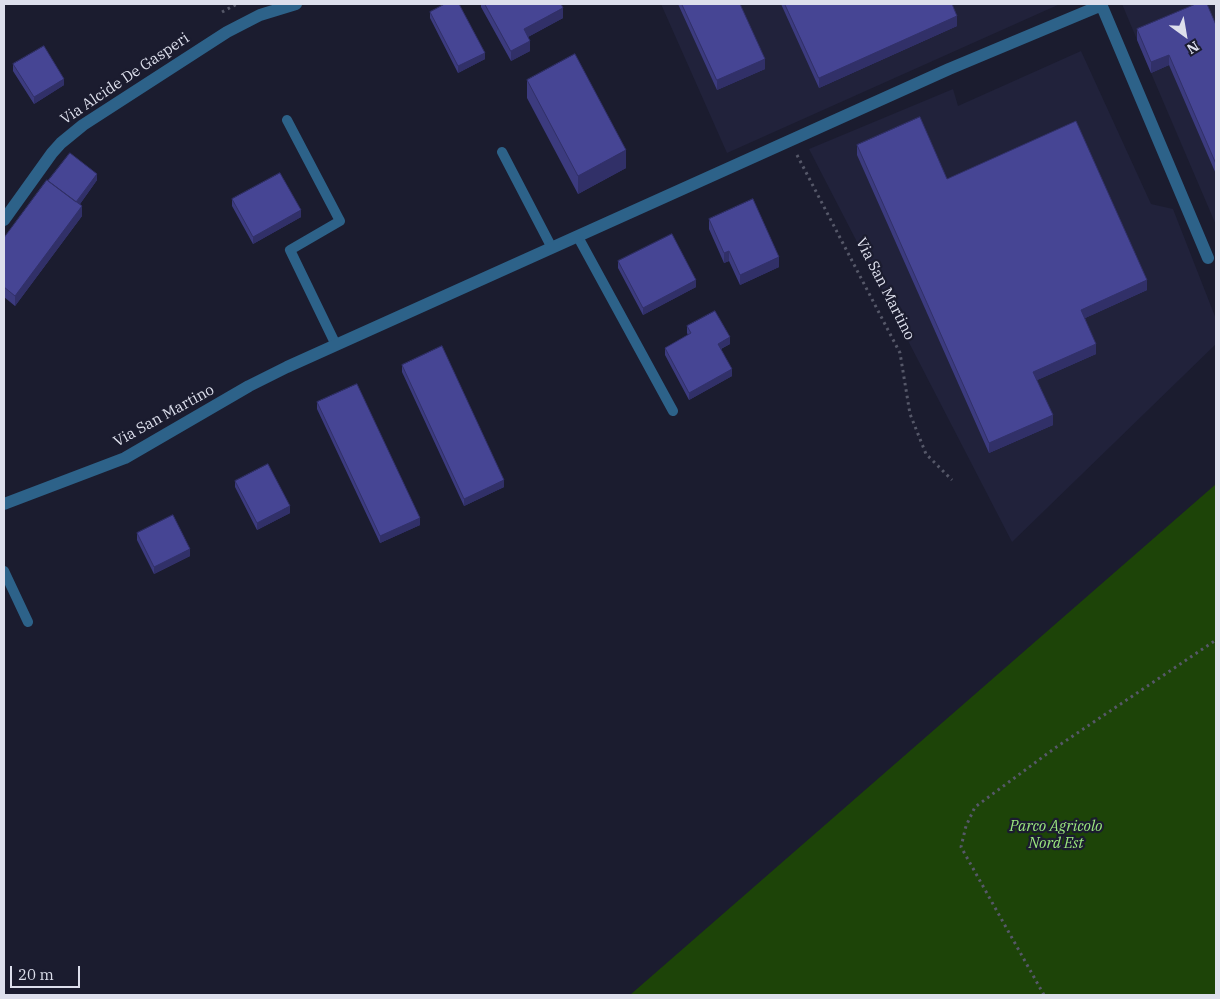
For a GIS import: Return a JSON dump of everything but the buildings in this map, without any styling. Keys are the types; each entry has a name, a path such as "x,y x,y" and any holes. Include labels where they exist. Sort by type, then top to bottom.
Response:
{"street":[{"name":"Via Alcide De Gasperi","path":"4,220 52,153 83,125 227,32 260,15 296,4"},
{"name":"Via San Martino","path":"4,504 126,458 249,386 336,345 949,70 1102,4 1208,258"}],"lane":[{"path":"287,120 340,221 290,250 336,345"},
{"path":"502,152 552,248"},
{"path":"578,237 673,411"},
{"path":"4,570 28,622"}],"path":[{"name":"Via San Martino","path":"790,141 900,353 910,414 926,454 952,480"},
{"path":"1044,995 961,846 966,826 975,807 1055,748 1216,640"}],"shaded area":[{"path":"661,4 1060,4 727,153"},
{"path":"1122,4 1216,4 1216,225 1151,73"},
{"path":"1081,51 1151,204 1173,209 1216,319 1216,344 1012,542 809,149 953,89 958,106"}],"green space":[{"name":"Parco Agricolo Nord Est","path":"1216,484 1216,995 630,995"}]}
